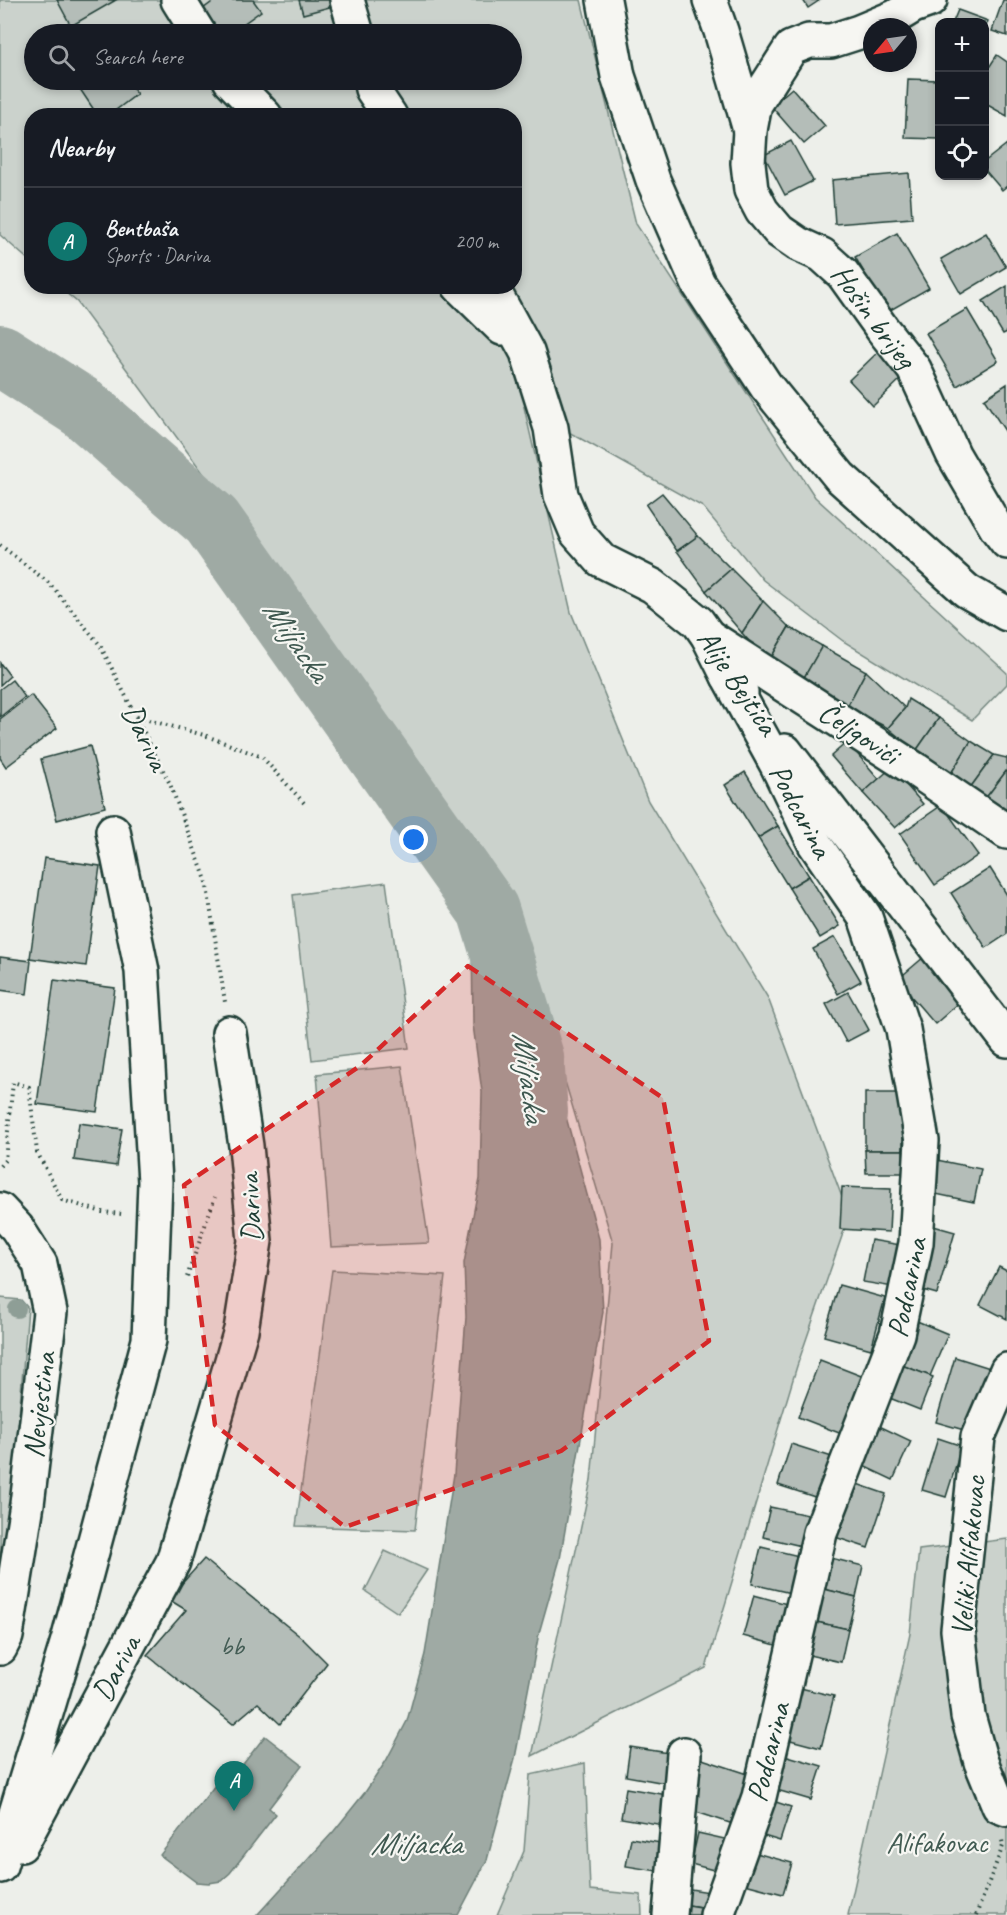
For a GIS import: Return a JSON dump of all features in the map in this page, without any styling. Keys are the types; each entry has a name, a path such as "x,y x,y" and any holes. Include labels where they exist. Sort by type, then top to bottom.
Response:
{"street":[{"path":"178,0 193,24"},
{"path":"347,0 354,24"},
{"path":"604,0 618,76 653,180 698,283 766,386 840,477 967,591 1007,614"},
{"path":"710,0 750,130"},
{"name":"Hošin brijeg","path":"930,0 859,32 831,41 809,41 791,48 755,104 747,163 751,190 762,211 779,231 798,244 822,255 843,274 914,369 953,454 997,530 1007,542"},
{"path":"240,90 257,108"},
{"path":"373,90 385,108"},
{"name":"Alije Bejtića","path":"467,294 527,352"},
{"name":"Alije Bejtića","path":"495,294 527,352 551,428 561,495 577,533 601,560 653,586 698,622 708,636 728,676 1007,1040"},
{"name":"Čeljgovići","path":"708,636 916,770 1007,832"},
{"name":"Podcarina","path":"717,1915 759,1797 820,1533 897,1334 916,1243 922,1141 903,1029 865,917 815,844 777,765 728,676"},
{"path":"0,1866 69,1637 149,1340 155,1182 142,971 113,831"},
{"name":"Dariva","path":"0,1884 173,1562 242,1330 255,1241 246,1146 229,1033"},
{"name":"Nevjestina","path":"0,1210 17,1228 40,1264 50,1312 27,1504 6,1636 0,1648"},
{"name":"Veliki Alifakovac","path":"1003,1807 981,1762 968,1716 958,1630 978,1437 1007,1370"},
{"path":"670,1915 684,1754"}],"path":[{"name":"Dariva","path":"0,545 49,583 100,645 170,784 206,880 229,1033"},
{"path":"136,717 204,735 262,757 305,804"},
{"path":"0,1166 5,1160 13,1082 29,1087 36,1152 62,1200 102,1212 154,1217"},
{"path":"150,1315 181,1294 216,1194"},
{"path":"976,1915 1003,1846 1003,1807"}],"highlighted area":[{"path":"468,966 663,1098 709,1341 561,1451 345,1527 215,1425 184,1185 360,1066"}],"green space":[{"path":"0,0 581,0 636,224 815,497 1007,673 1007,684 972,720 843,641 763,580 703,507 524,407 571,612 648,801 768,998 849,1216 797,1366 706,1668 532,1756 591,1480 613,1243 510,896 352,699 296,599 77,302 67,294 522,294 522,108 24,108 24,256 0,235"},
{"path":"386,882 409,1048 312,1060 293,895"},
{"path":"402,1066 429,1243 331,1247 317,1074"},
{"path":"332,1270 445,1276 415,1530 296,1526"},
{"path":"0,1298 21,1300 28,1308 15,1465 3,1573 0,1577"},
{"name":"Alifakovac","path":"1007,1539 1007,1915 848,1915 910,1634 919,1550"},
{"path":"385,1551 427,1570 398,1613 365,1591"},
{"path":"585,1763 590,1890 641,1895 642,1915 497,1915 524,1851 530,1775"}],"water":[{"name":"Miljacka","path":"472,936 475,951 558,1087 599,1239 603,1312 560,1559 539,1633 515,1758 487,1860 458,1915 257,1915 334,1831 366,1791 386,1761 407,1721 425,1654 454,1474 466,1317 464,1263 480,1179 482,1092 473,1025"},
{"path":"265,1736 302,1765 269,1808 276,1814 230,1873 221,1881 196,1882 160,1855 223,1775 230,1781"}],"building":[{"path":"57,0 116,0 74,24 70,24"},
{"path":"215,0 253,0 261,11 243,24 202,24 195,15"},
{"path":"299,0 340,0 341,4 303,14"},
{"path":"803,0 820,0 808,8"},
{"path":"1003,0 1007,0 1007,36 992,31"},
{"path":"958,10 980,18 955,18"},
{"path":"997,55 1007,62 1007,116 989,106 989,67"},
{"path":"908,79 935,80 935,139 905,138"},
{"path":"792,88 825,126 804,144 771,106"},
{"path":"81,90 134,90 137,94 119,108 93,108"},
{"path":"791,141 813,181 785,195 764,155"},
{"path":"1007,144 1007,186 1002,190 989,175 989,158"},
{"path":"909,173 912,218 835,224 832,180"},
{"path":"897,233 929,288 887,312 855,257"},
{"path":"986,233 1006,267 961,294 941,259"},
{"path":"1007,286 1007,332 1003,334 983,301"},
{"path":"967,309 998,361 957,386 926,333"},
{"path":"880,350 904,376 873,406 849,380"},
{"path":"1007,384 1007,434 984,399"},
{"path":"662,493 698,536 677,551 646,505"},
{"path":"698,536 731,569 706,591 677,551"},
{"path":"731,569 763,601 742,633 706,591"},
{"path":"763,601 789,627 768,663 742,633"},
{"path":"789,627 822,646 802,681 768,663"},
{"path":"822,646 866,671 847,707 802,681"},
{"path":"0,663 10,676 0,685"},
{"path":"866,671 905,708 888,728 847,707"},
{"path":"12,680 25,697 0,717 0,689"},
{"path":"31,695 57,728 6,767 0,758 0,719"},
{"path":"908,699 939,718 916,751 888,728 905,708"},
{"path":"939,718 971,741 950,775 916,751"},
{"path":"971,741 994,755 970,788 950,775"},
{"path":"847,742 879,779 863,793 831,756"},
{"path":"90,746 105,807 57,820 41,759"},
{"path":"994,755 1007,758 1007,770 985,799 970,788"},
{"path":"891,768 923,804 895,828 863,793"},
{"path":"1007,770 1007,816 985,799"},
{"path":"745,772 778,826 758,838 725,785"},
{"path":"942,805 978,855 935,885 900,834"},
{"path":"778,826 809,876 789,888 758,838"},
{"path":"44,858 100,866 86,966 30,958"},
{"path":"990,868 1007,895 1007,934 986,948 951,893"},
{"path":"809,876 840,926 820,938 789,888"},
{"path":"835,937 861,981 838,994 813,949"},
{"path":"931,951 968,995 935,1024 897,980"},
{"path":"0,957 31,961 27,994 0,990"},
{"path":"54,980 115,988 97,1112 37,1104"},
{"path":"848,992 869,1030 846,1042 826,1004"},
{"path":"865,1093 903,1093 903,1150 865,1150"},
{"path":"79,1123 122,1129 116,1166 74,1160"},
{"path":"865,1150 903,1150 904,1173 866,1173"},
{"path":"937,1160 981,1169 974,1202 931,1193"},
{"path":"842,1187 891,1189 889,1232 840,1229"},
{"path":"930,1225 955,1232 937,1294 912,1287"},
{"path":"871,1240 907,1246 899,1288 863,1282"},
{"path":"999,1267 1007,1271 1007,1319 980,1305"},
{"path":"839,1285 885,1298 871,1349 824,1336"},
{"path":"917,1321 948,1334 930,1376 899,1364"},
{"path":"955,1357 990,1368 971,1432 936,1422"},
{"path":"820,1360 869,1379 847,1436 798,1417"},
{"path":"899,1364 933,1377 920,1410 887,1397"},
{"path":"875,1424 911,1441 893,1480 857,1463"},
{"path":"938,1438 962,1446 946,1497 922,1490"},
{"path":"791,1444 832,1457 818,1498 778,1485"},
{"path":"854,1483 886,1494 868,1548 835,1537"},
{"path":"770,1507 813,1516 806,1547 763,1537"},
{"path":"761,1547 799,1556 791,1593 752,1584"},
{"path":"827,1557 863,1566 856,1597 820,1588"},
{"path":"204,1559 302,1638 327,1663 280,1724 258,1703 233,1724 147,1655 186,1610 168,1599"},
{"path":"820,1588 856,1597 848,1629 812,1621"},
{"path":"754,1595 787,1604 776,1645 743,1636"},
{"path":"812,1621 848,1629 841,1662 804,1654"},
{"path":"792,1686 834,1696 821,1748 779,1737"},
{"path":"630,1747 675,1754 671,1784 626,1776"},
{"path":"781,1754 822,1766 811,1800 770,1788"},
{"path":"696,1757 748,1774 733,1824 681,1807"},
{"path":"626,1788 668,1795 663,1825 621,1818"},
{"path":"767,1799 791,1807 780,1841 757,1834"},
{"path":"698,1833 729,1840 721,1872 691,1864"},
{"path":"631,1838 667,1844 663,1872 626,1866"},
{"path":"749,1851 792,1863 783,1894 741,1883"},
{"path":"684,1888 710,1892 707,1908 682,1904"},
{"path":"682,1904 707,1908 706,1915 681,1915"}],"waterway":[{"name":"Miljacka","path":"0,355 83,408 212,521 488,910 533,1057 537,1112"}],"place":[{"name":"Bentbaša","path":"234,1811"}]}
